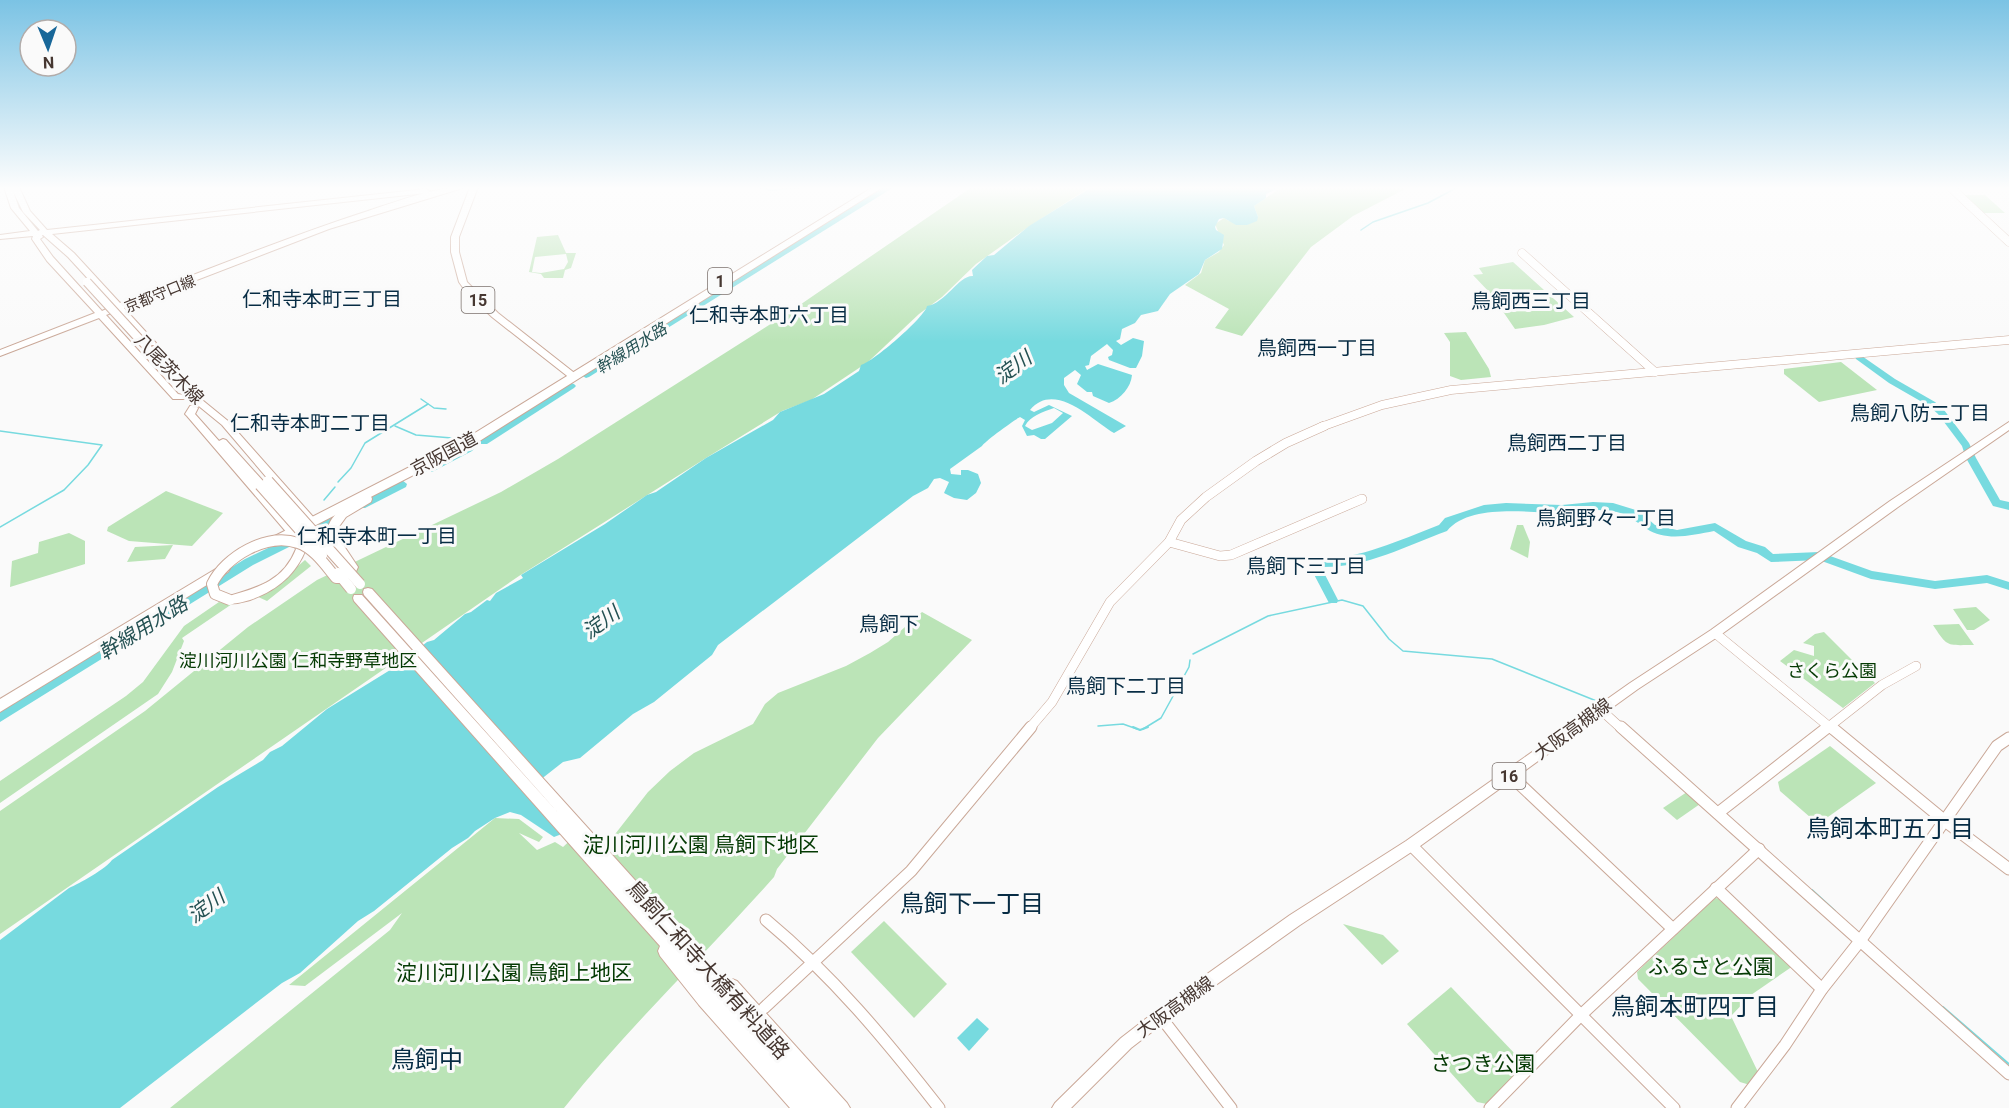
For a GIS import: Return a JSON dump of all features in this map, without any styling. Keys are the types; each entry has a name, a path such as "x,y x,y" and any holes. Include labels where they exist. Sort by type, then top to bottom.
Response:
{"highway":[{"name":"京阪国道","path":"0,698 231,556 474,439 570,375 788,239"},
{"name":"京阪国道","path":"309,520 478,429 794,239"},
{"name":"京阪国道","path":"0,706 290,529"}],"main road":[{"path":"36,239 50,259 163,383 176,396 181,397"},
{"name":"八尾茨木線","path":"46,239 197,406"},
{"path":"49,239 71,255 202,398 190,414 290,529 301,549 292,568 277,581 253,595 230,600 219,598 212,592 210,586 215,575 237,556 272,540 283,539 302,544 336,578 346,575 353,567 334,543 332,530 338,519 356,504 437,463 474,439"},
{"name":"京都守口線","path":"0,355 303,239"},
{"name":"15","path":"455,239 455,252 464,282 480,302 570,375"},
{"name":"八尾茨木線","path":"138,343 181,397 211,412"},
{"name":"鳥飼仁和寺大橋有料道路","path":"197,406 359,591 653,918 814,1108"},
{"path":"211,412 225,423 309,520"},
{"name":"鳥飼仁和寺大橋有料道路","path":"211,412 264,483"},
{"name":"大阪高槻線","path":"1060,1108 1126,1043 1160,1016 1295,920 1411,845 2009,425"},
{"path":"800,1108 704,1000 648,929 653,918 666,916 723,976 836,1105"}],"street":[{"path":"1522,254 1655,372"},
{"path":"764,1008 911,871 1052,702 1110,602 1169,542 1181,520 1226,482 1286,443 1335,421 1382,405 1448,391 2009,340"},
{"path":"1169,542 1220,556 1231,555 1362,499"},
{"path":"1715,633 1945,821 2009,870"},
{"path":"1718,813 1882,686 1916,666"},
{"path":"1602,710 2009,1074"},
{"path":"1737,1108 1785,1046 1822,989 1860,941 1997,746 2009,738"},
{"path":"1510,775 1673,929"},
{"path":"1411,845 1674,1108"},
{"path":"1490,1108 1581,1015 1759,849"},
{"path":"1716,888 1822,989"},
{"path":"766,920 814,962 886,1039 939,1108"},
{"path":"1160,1016 1231,1108"}],"green space":[{"path":"537,239 560,239 566,253 576,253 571,268 565,270 563,278 544,278 541,274 529,272","holes":["566,254 568,262 564,269 541,273 532,272 535,257"]},
{"name":"淀川河川公園 仁和寺野草地区","path":"897,239 1012,239 976,264 868,362 811,400 782,411 519,576 0,934 0,811 145,711 248,627 317,580 501,492 558,459 791,311"},
{"path":"1221,239 1322,239 1311,247 1242,336 1215,328 1229,309 1185,285 1201,273 1205,260 1219,252 1224,245"},
{"path":"1513,262 1574,317 1544,325 1515,329 1491,294 1473,275 1483,274 1479,268"},
{"path":"1466,332 1489,369 1491,377 1461,380 1450,376 1450,342 1444,333"},
{"path":"1841,362 1877,390 1819,402 1784,374 1784,369"},
{"path":"166,491 223,513 192,546 129,541 107,531 108,527"},
{"path":"1517,525 1523,525 1530,542 1528,558 1510,549"},
{"path":"69,533 85,541 85,564 10,587 12,561 38,553 39,542"},
{"path":"173,545 165,559 127,562 135,547"},
{"path":"305,560 311,566 267,601 256,596 277,584"},
{"path":"219,602 232,604 182,638 184,641 172,672 158,694 0,803 0,781 126,696 143,682 184,626"},
{"path":"1976,607 1990,620 1974,630 1967,630 1953,609"},
{"name":"淀川河川公園 鳥飼上地区","path":"922,612 972,640 878,738 777,869 774,877 641,1019 564,1108 170,1108 390,930 402,913 305,986 289,985 495,818 519,819 543,837 539,842 519,833 537,850 555,842 563,847 577,834 612,838 648,792 694,753 753,724 765,704 778,693 846,666 888,642"},
{"path":"1959,624 1974,645 1949,644 1933,625"},
{"name":"さくら公園","path":"1824,632 1875,683 1843,708 1780,661 1794,650 1814,656 1814,646 1803,643 1815,634"},
{"path":"1830,746 1876,783 1818,824 1780,791 1778,782"},
{"path":"1687,792 1700,804 1677,820 1663,808"},
{"name":"ふるさと公園","path":"1715,898 1722,899 1793,966 1751,995 1731,1016 1758,1072 1750,1085 1740,1082 1638,979 1637,972"},
{"path":"884,921 947,984 914,1018 851,952"},
{"path":"1343,924 1383,935 1399,951 1382,965"},
{"name":"さつき公園","path":"1451,987 1518,1057 1522,1068 1487,1104 1477,1102 1407,1024"}],"water":[{"name":"淀川","path":"1014,239 1223,239 1222,249 1205,260 1199,274 1170,294 1158,311 1141,315 1135,323 1122,329 1120,339 1116,341 1121,345 1133,338 1144,341 1142,356 1136,368 1109,360 1108,357 1112,355 1113,350 1107,344 1091,356 1089,365 1085,366 1087,370 1098,364 1132,375 1130,384 1121,396 1109,403 1093,396 1092,392 1087,392 1077,384 1081,375 1075,370 1064,378 1064,385 1069,393 1126,426 1114,433 1074,406 1051,399 1040,402 1030,410 1034,412 1049,405 1072,416 1045,439 1034,435 1027,436 1022,426 1025,420 1020,417 1006,426 950,469 951,474 961,475 961,470 968,470 978,474 981,483 976,493 967,500 954,498 944,493 949,482 940,478 934,479 928,488 913,496 718,645 712,655 654,702 633,714 580,758 563,762 535,784 572,830 554,837 521,815 510,812 495,818 452,848 374,911 358,921 300,973 282,983 120,1108 0,1108 0,940 69,888 99,871 218,787 263,760 270,752 282,746 327,709 395,667 427,642 434,640 465,614 487,600 490,601 496,593 523,578 521,575 605,524 647,495 656,492 706,458 773,420 780,412 824,394 859,371 861,365 876,356 908,329 927,306 934,304 963,280 973,276 972,270 987,256 994,255","holes":["1054,408 1063,413 1052,423 1032,430 1025,426 1033,417"]},
{"path":"977,1018 989,1029 969,1051 957,1038"}],"waterway":[{"name":"幹線用水路","path":"586,375 806,239"},
{"path":"1859,357 1941,412 1966,445 1997,503 2009,506"},
{"name":"幹線用水路","path":"484,442 571,386"},
{"path":"421,399 434,408 446,409"},
{"path":"338,482 351,468 365,443 428,404"},
{"path":"395,426 416,435 452,438"},
{"path":"0,431 102,445 88,465 64,490 0,527"},
{"name":"幹線用水路","path":"429,470 469,449"},
{"name":"幹線用水路","path":"361,505 402,484"},
{"path":"324,500 335,487"},
{"path":"1333,600 1313,563 1363,558 1443,528 1449,521 1484,509 1506,507 1562,509 1613,507 1635,514 1652,528 1677,534 1715,527 1742,544 1761,550 1771,558 1819,556 1871,575 1935,585 1987,579 2009,586"},
{"name":"幹線用水路","path":"305,534 342,515"},
{"name":"幹線用水路","path":"0,717 249,562 289,542"},
{"path":"1193,654 1268,616 1342,600 1363,606 1389,639 1403,651 1492,659 1599,702"},
{"path":"1144,729 1161,718 1189,667 1190,660"},
{"path":"1098,726 1123,724 1137,729"},
{"path":"1133,727 1140,730 1144,729"},
{"path":"1144,729 1148,727"},
{"path":"1812,890 1835,911"},
{"path":"1943,1007 2009,1064"}],"district":[{"name":"仁和寺本町三丁目","path":"322,299"},
{"name":"鳥飼西三丁目","path":"1531,301"},
{"name":"仁和寺本町六丁目","path":"769,315"},
{"name":"鳥飼西一丁目","path":"1317,348"},
{"name":"鳥飼八防二丁目","path":"1920,413"},
{"name":"仁和寺本町二丁目","path":"310,423"},
{"name":"鳥飼西二丁目","path":"1567,443"},
{"name":"鳥飼野々一丁目","path":"1606,518"},
{"name":"仁和寺本町一丁目","path":"377,536"},
{"name":"鳥飼下三丁目","path":"1306,566"},
{"name":"鳥飼下","path":"889,624"},
{"name":"鳥飼下二丁目","path":"1126,686"},
{"name":"鳥飼本町五丁目","path":"1890,829"},
{"name":"鳥飼下一丁目","path":"972,904"},
{"name":"鳥飼本町四丁目","path":"1695,1007"},
{"name":"鳥飼中","path":"427,1060"}],"park label":[{"name":"淀川河川公園 鳥飼下地区","path":"701,845"}]}
